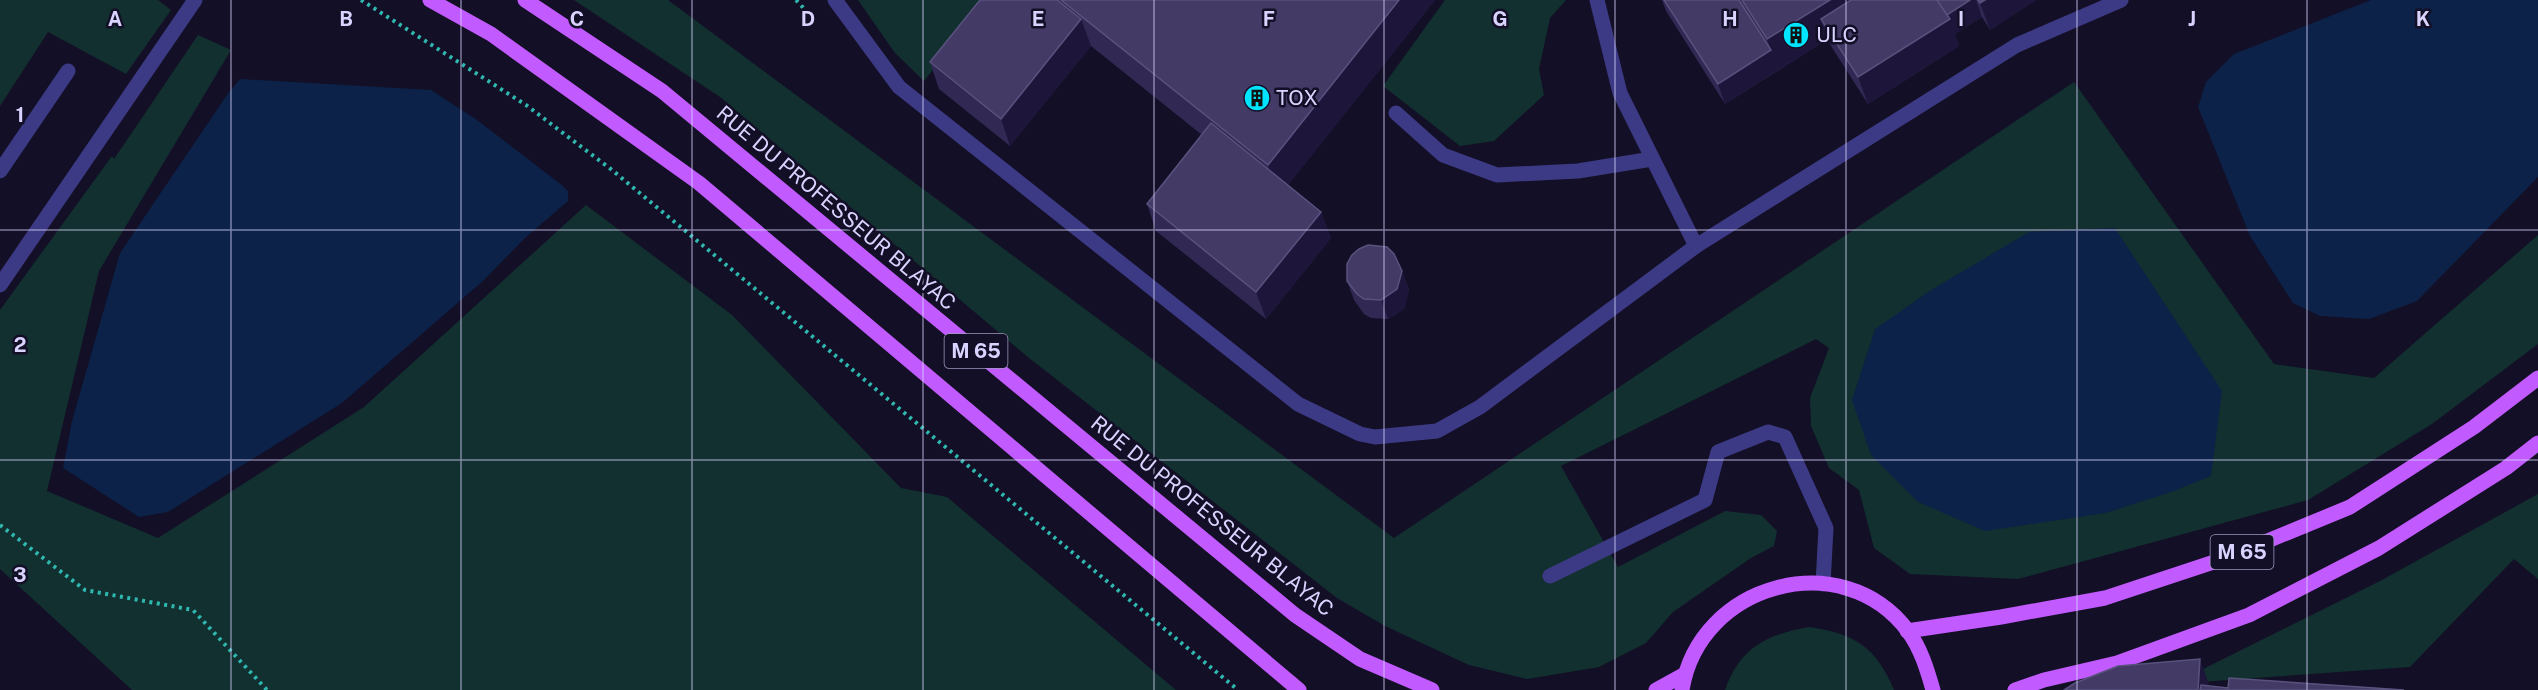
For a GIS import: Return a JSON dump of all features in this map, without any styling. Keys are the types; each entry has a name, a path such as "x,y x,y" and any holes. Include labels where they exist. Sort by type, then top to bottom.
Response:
{"main road":[{"name":"M 65","path":"430,0 491,34 699,183 1299,690"},
{"name":"RUE DU PROFESSEUR BLAYAC","path":"525,0 662,91 1295,615 1360,658 1432,690"},
{"name":"M 65","path":"1907,631 2104,598 2226,558 2350,507 2474,427 2538,378"},
{"name":"M 65","path":"2015,690 2044,680 2117,663 2249,615 2379,548 2506,468 2538,443"},
{"path":"1683,690 1685,674 1700,642 1723,615 1753,595 1786,585 1822,584 1855,592 1884,608 1907,631 1925,660 1933,690"},
{"path":"1656,690 1685,674"}],"lane":[{"path":"0,285 195,0"},
{"path":"835,0 899,87 1298,404 1360,434 1375,437 1437,431 1480,406 1696,246 2017,45 2121,0"},
{"path":"1597,0 1620,93 1696,246"},
{"path":"0,171 68,71"},
{"path":"1396,113 1443,155 1497,176 1578,171 1652,159"},
{"path":"1550,576 1705,500 1718,452 1768,432 1785,437 1826,528 1822,584"}],"path":[{"path":"361,0 526,105 612,170 1238,690"},
{"path":"0,525 85,590 193,610 267,690"}],"green space":[{"path":"0,0 158,0 171,10 126,74 48,32 0,106"},
{"path":"574,0 668,0 1394,538 2074,82 2274,364 2374,378 2538,235 2538,344 2432,424 2308,500 2018,579 1910,574 1874,548 1859,490 1829,468 1811,426 1810,398 1829,348 1816,339 1561,466 1618,567 1725,511 1761,515 1777,531 1774,546 1751,558 1673,612 1646,643 1599,667 1527,679 1469,665 1385,626 1337,598 1029,358 720,97"},
{"path":"858,0 989,0 924,81 895,53"},
{"path":"1445,0 1566,0 1550,18 1539,69 1544,95 1494,141 1460,146 1383,86"},
{"path":"198,35 231,50 99,271 47,491 158,538 364,407 586,205 732,315 901,488 947,497 1176,690 132,690 0,569 0,310 112,156 114,159"},
{"path":"2538,494 2538,579 2514,559 2410,667 2200,682 2199,671 2380,581"},
{"path":"1810,627 1840,634 1862,645 1880,663 1894,690 1725,690 1739,663 1757,645 1781,634"}],"water":[{"path":"2371,0 2538,0 2538,177 2417,301 2369,319 2320,316 2293,303 2250,236 2198,107 2206,82 2234,54"},
{"path":"240,79 431,90 477,120 563,186 568,191 568,201 525,238 483,281 342,403 168,512 139,517 63,468 72,421 120,253"},
{"path":"2115,228 2222,391 2211,476 2174,491 2106,513 1985,531 1918,502 1871,455 1852,400 1875,329 1931,290 2029,232"}],"building":[{"path":"980,0 1057,0 1081,19 1001,119 930,62"},
{"name":"TOX","path":"1061,0 1399,0 1268,165"},
{"path":"1664,0 1739,0 1771,50 1718,84"},
{"path":"1742,0 1830,0 1767,39"},
{"path":"1851,0 1937,0 1950,19 1858,77 1821,19"},
{"path":"1937,0 1970,0 1947,15"},
{"path":"1211,123 1321,212 1256,292 1147,204"},
{"path":"1368,245 1387,247 1394,254 1402,271 1397,289 1381,300 1364,299 1347,281 1347,264 1352,255"},
{"path":"2200,659 2198,690 2064,690 2075,683 2118,666"},
{"path":"2229,678 2404,690 2200,690 2201,685 2228,688"}],"place":[{"name":"ULC","path":"1796,35"},
{"name":"TOX","path":"1257,98"}]}
